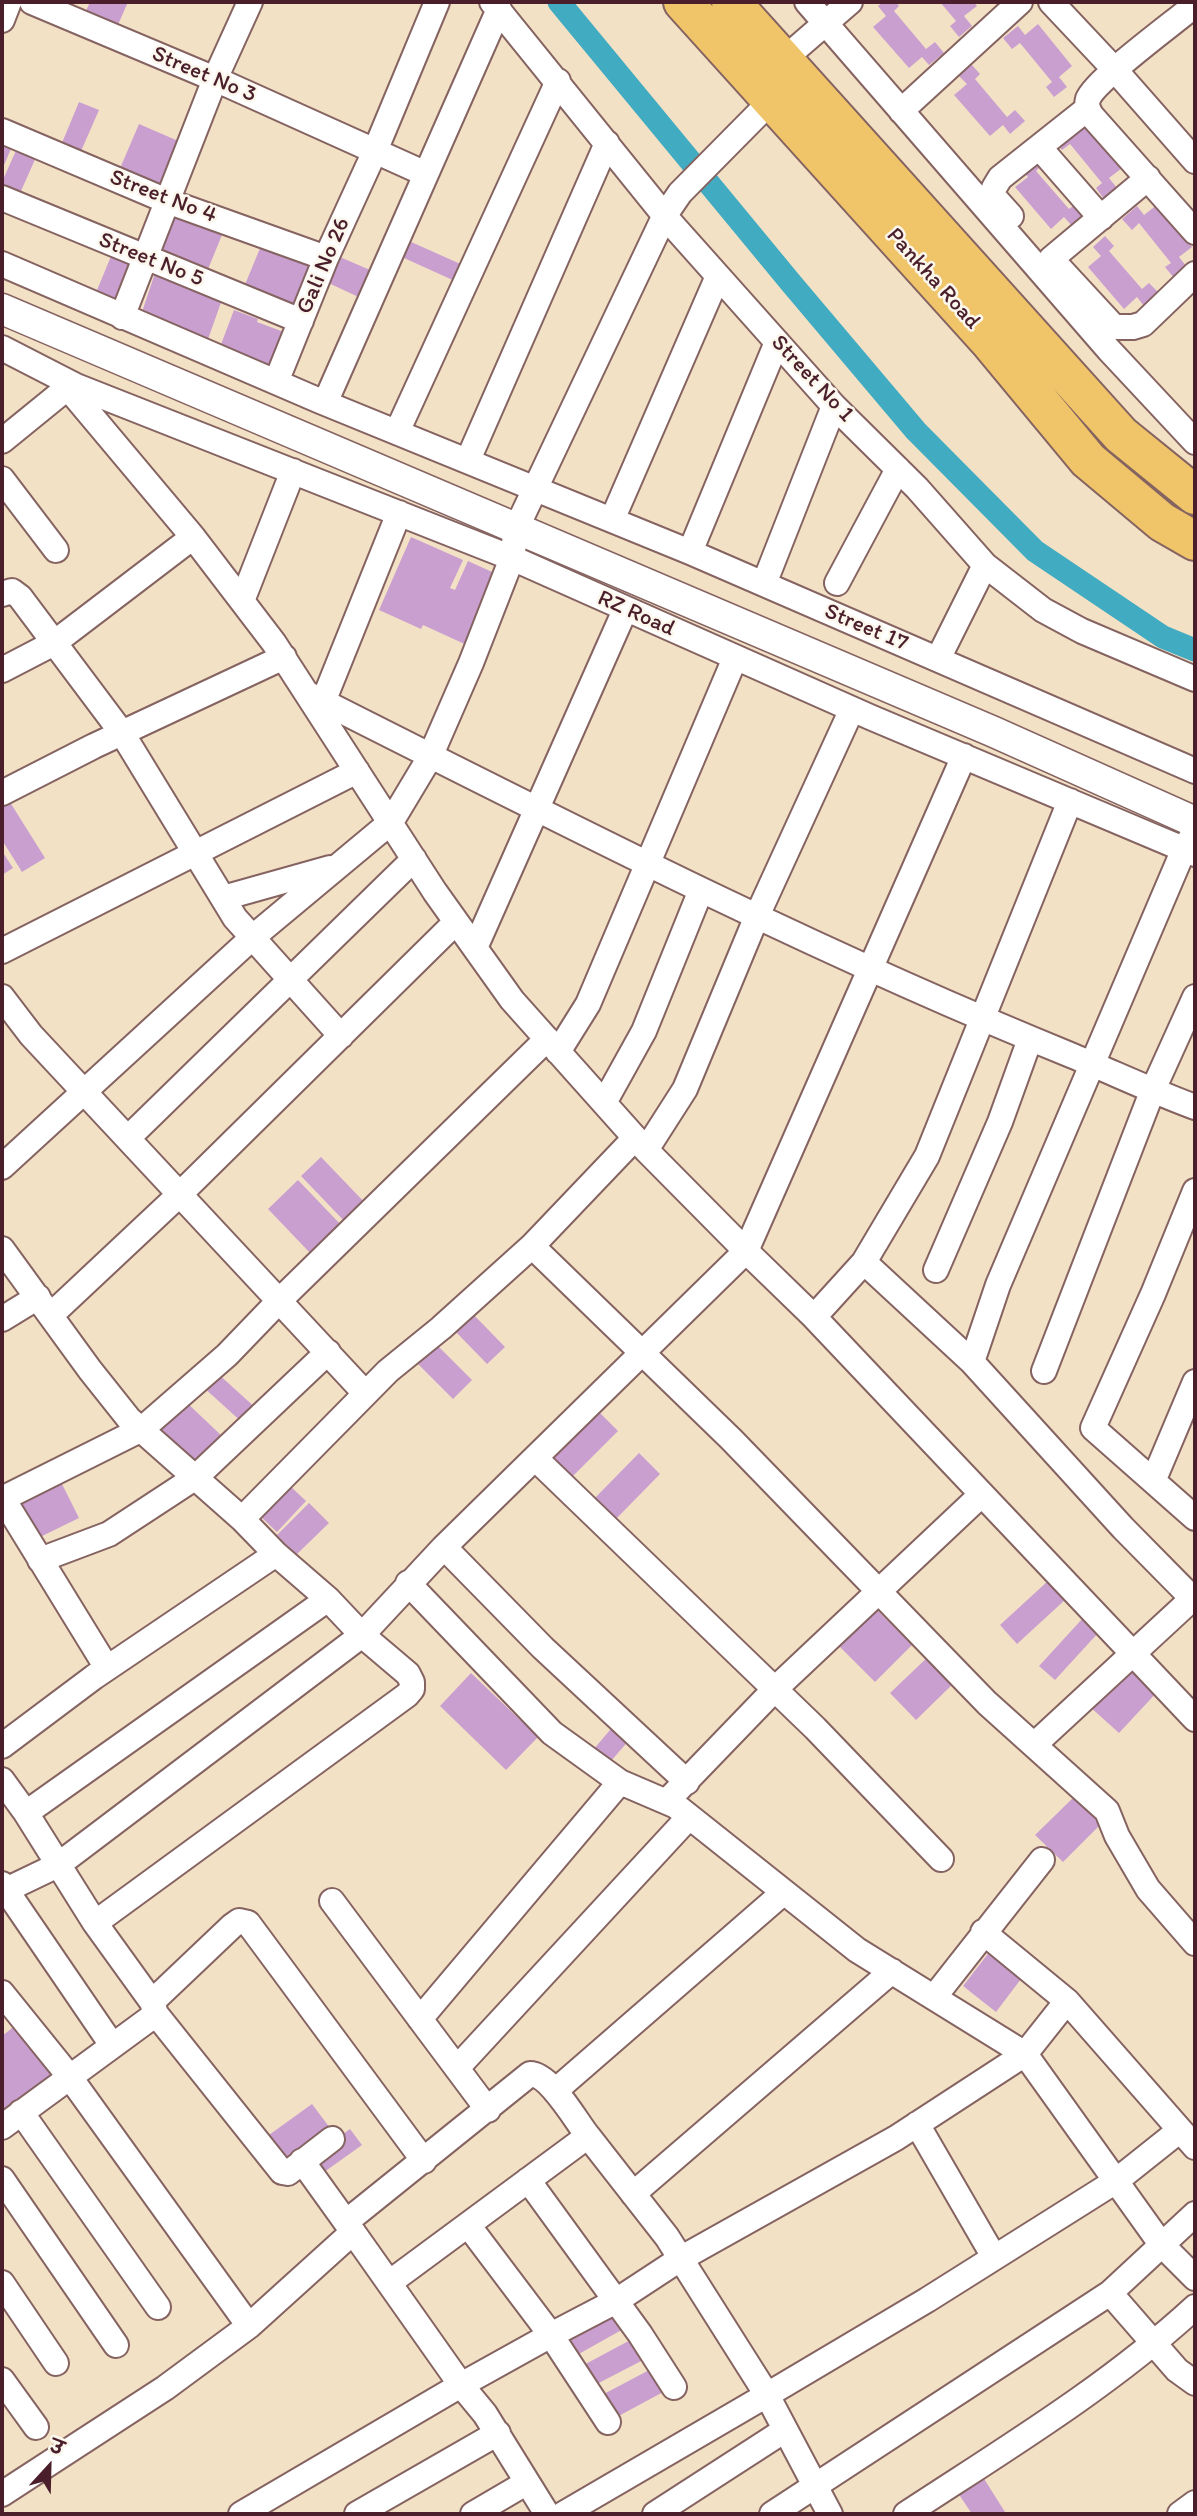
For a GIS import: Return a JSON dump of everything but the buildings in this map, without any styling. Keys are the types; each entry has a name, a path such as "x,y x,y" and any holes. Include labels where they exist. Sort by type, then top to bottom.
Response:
{"main road":[{"name":"Pankha Road","path":"683,2 991,343 1088,460 1161,522 1195,541"},
{"name":"Pankha Road","path":"731,2 1121,435 1195,495"}],"street":[{"path":"2,20 9,2"},
{"name":"Street No 3","path":"32,2 215,79 426,174"},
{"path":"122,317 215,79 250,2"},
{"path":"807,2 1109,350 1195,442"},
{"path":"783,60 850,2"},
{"path":"1051,2 1195,161"},
{"path":"375,151 431,4"},
{"path":"1195,5 1115,70 1089,96 1087,109 1000,178 993,196 1114,327 1143,324 1195,274"},
{"path":"325,403 426,174 496,6"},
{"name":"Street No 1","path":"496,6 665,215 718,276 834,406 898,469 985,565 1043,610 1082,631 1195,679"},
{"path":"901,111 1006,6"},
{"path":"397,432 558,81"},
{"path":"2,1167 253,937 391,822 430,757 512,558 516,529 665,215 680,193 771,101"},
{"path":"1087,109 1195,232"},
{"name":"Street No 4","path":"2,131 167,201 326,258"},
{"path":"468,460 607,143"},
{"path":"1039,147 1101,218"},
{"name":"Gali No 26","path":"276,382 326,258 375,151"},
{"path":"1051,259 1148,178"},
{"name":"Street No 5","path":"2,198 301,321"},
{"name":"Street 17","path":"2,264 325,403 690,552 1195,771"},
{"path":"612,520 718,276"},
{"path":"2,309 994,732 1192,839 1092,1063 998,1284 972,1362"},
{"path":"690,552 777,342"},
{"name":"RZ Road","path":"4,350 70,386 512,558 852,709 1070,801 1192,839"},
{"path":"2,441 70,386 193,537 315,698 357,771 414,859 512,1000 641,1144 814,1317 1195,1719"},
{"path":"764,584 834,406"},
{"path":"837,583 898,469"},
{"path":"242,601 293,471"},
{"path":"2,479 56,550"},
{"path":"315,698 399,513"},
{"path":"2,670 54,643 193,537"},
{"path":"938,659 985,565"},
{"path":"2,594 12,591 20,597 122,733 235,918 341,1036"},
{"path":"475,948 625,610"},
{"path":"2,793 284,657"},
{"path":"107,1668 2,1498 142,1429 227,1355 279,1301 552,1045 588,1004 735,658"},
{"path":"315,698 648,866 984,1020 1092,1063 1152,1092 1195,1107"},
{"path":"242,1519 365,1393 532,1246 641,1144 685,1088 757,916 852,709"},
{"path":"112,2045 4,1887 58,1865 362,1635 443,1546 536,1459 641,1352 746,1251 964,756"},
{"path":"2,951 357,771"},
{"path":"814,1317 864,1262 927,1156 1070,801"},
{"path":"128,1138 414,859"},
{"path":"223,898 340,865"},
{"path":"604,1103 644,1031 701,890"},
{"path":"2,1319 44,1306 180,1194 456,922"},
{"path":"2,997 31,1035 365,1393"},
{"path":"1045,1371 1152,1092 1195,997"},
{"path":"936,1270 1000,1122 1030,1039"},
{"path":"1195,1191 1153,1294 1093,1428 1154,1479 1195,1518"},
{"path":"532,1246 731,1439 987,1703 1107,1811 1117,1836 1148,1889 1195,1943"},
{"path":"4,1257 129,1419 242,1519 276,1555 328,1599 362,1635 408,1674 412,1682 412,1689 407,1695 95,1923"},
{"path":"864,1262 972,1362 1123,1528 1194,1600 1034,1745"},
{"path":"40,1560 109,1534 196,1477 328,1352"},
{"path":"1154,1479 1195,1382"},
{"path":"536,1459 775,1689 941,1859"},
{"path":"667,1801 775,1689 981,1495"},
{"path":"443,1546 543,1648 687,1782"},
{"path":"2,1746 107,1668 276,1555"},
{"path":"408,1583 552,1733 620,1782 667,1801 857,1950 1025,2054 1161,2244 1195,2278"},
{"path":"26,1813 328,1599"},
{"path":"2,1780 154,2008 282,2172 288,2173 332,2139"},
{"path":"420,2019 620,1782"},
{"path":"457,2068 689,1817"},
{"path":"935,1996 1042,1860"},
{"path":"555,2091 784,1892"},
{"path":"332,1901 488,2110"},
{"path":"158,2307 8,2120 112,2045 154,2008 239,1921 248,1923 424,2161"},
{"path":"563,2514 767,2395 994,2258 1116,2180 1188,2139 1067,2001 983,1932"},
{"path":"633,2194 892,1971"},
{"path":"2,1993 69,2076 249,2326"},
{"path":"241,2514 461,2385 616,2301 680,2259 916,2124 1025,2054 1067,2001"},
{"path":"4,2488 165,2388 249,2326 350,2227 424,2161 530,2074 539,2076 555,2091 667,2237 767,2395 830,2514"},
{"path":"916,2124 994,2258"},
{"path":"389,2283 588,2136"},
{"path":"302,2161 498,2433 547,2514"},
{"path":"2,2179 116,2345"},
{"path":"528,2180 640,2334 674,2387"},
{"path":"772,2514 1110,2293 1195,2214"},
{"path":"468,2225 551,2335 608,2422"},
{"path":"2,2283 56,2363"},
{"path":"1110,2293 1177,2370 1195,2383"},
{"path":"906,2514 1102,2384 1155,2344 1195,2307"},
{"path":"2,2380 36,2427"},
{"path":"655,2514 785,2430"},
{"path":"357,2514 498,2433"},
{"path":"473,2514 526,2483"},
{"path":"1180,2514 1195,2503"}],"waterway":[{"path":"559,2 916,431 1035,551 1163,637 1195,650"}]}
